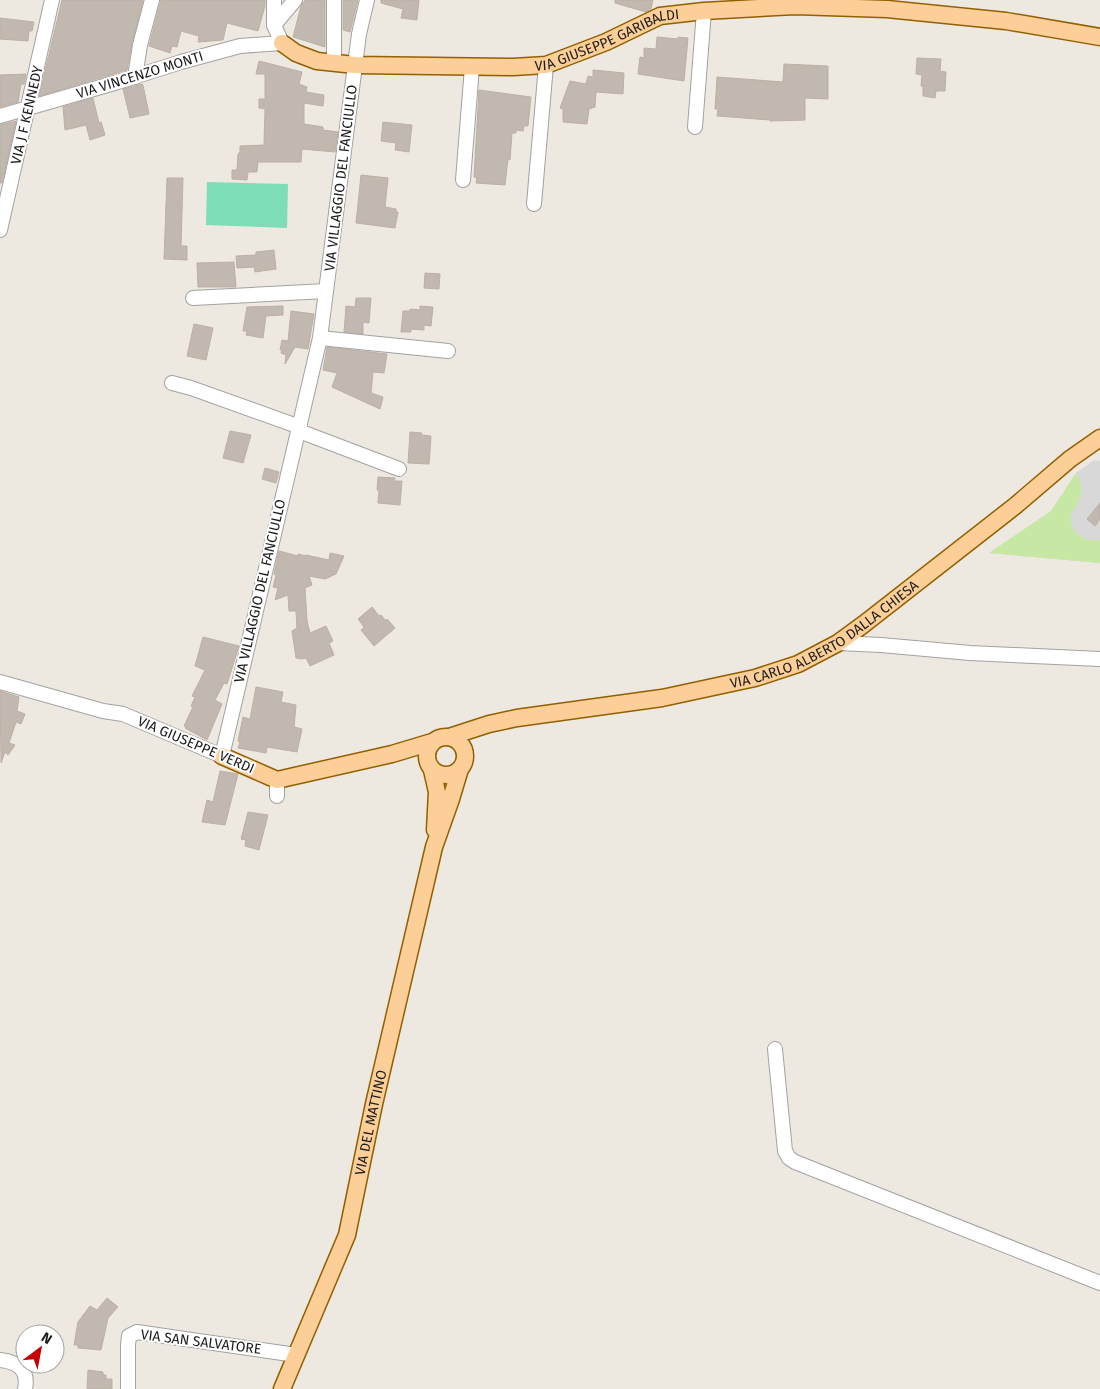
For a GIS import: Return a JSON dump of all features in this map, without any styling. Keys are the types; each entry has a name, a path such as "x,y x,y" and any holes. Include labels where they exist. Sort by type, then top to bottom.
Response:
{"main road":[{"name":"VIA GIUSEPPE GARIBALDI","path":"282,43 296,53 317,61 355,65 513,68 546,65 606,42 660,16 704,11 795,6 887,9 1006,21 1100,37"},
{"name":"VIA CARLO ALBERTO DALLA CHIESA","path":"449,738 500,722 662,698 755,678 798,664 838,643 1015,506 1070,459 1100,438"},
{"name":"VIA CARLO ALBERTO DALLA CHIESA","path":"463,764 480,736 500,722"},
{"path":"443,737 449,738 459,742 465,752 463,764 449,776 437,774 430,767 427,753 432,742 443,737"},
{"name":"VIA GIUSEPPE VERDI","path":"222,756 277,788 432,742"},
{"name":"VIA GIUSEPPE VERDI","path":"392,754 408,755 430,767"},
{"name":"VIA DEL MATTINO","path":"282,1389 347,1235 374,1104 434,847 463,764"},
{"name":"VIA DEL MATTINO","path":"430,767 437,792 434,847"}],"street":[{"name":"VIA J F KENNEDY","path":"0,230 52,0"},
{"path":"135,77 140,45 152,0"},
{"path":"274,0 274,26 282,43"},
{"path":"274,26 295,0"},
{"path":"334,0 334,62"},
{"name":"VIA VILLAGGIO DEL FANCIULLO","path":"222,756 320,338 359,34 367,0"},
{"path":"695,127 704,11"},
{"name":"VIA VINCENZO MONTI","path":"0,116 240,46 282,43"},
{"path":"534,204 546,65"},
{"path":"463,180 472,67"},
{"name":"VIA VILLAGGIO DEL FANCIULLO","path":"193,298 326,291"},
{"path":"320,338 448,351"},
{"path":"172,383 191,388 300,429 399,469"},
{"path":"838,643 970,653 1100,659"},
{"name":"VIA GIUSEPPE VERDI","path":"0,682 103,711 123,714 222,756"},
{"path":"775,1048 788,1158 1100,1283"},
{"name":"VIA SAN SALVATORE","path":"128,1389 129,1336 137,1332 296,1355"},
{"path":"0,1360 12,1362 21,1367 25,1377 25,1389"}],"shaded area":[{"path":"1094,460 1100,461 1100,563 989,553 1051,511 1076,473"}],"green space":[{"path":"207,182 288,184 287,228 206,225"},
{"path":"1076,473 1082,489 1071,514 1072,527 1082,537 1100,541 1100,563 989,553 1051,511"}],"building":[{"path":"62,0 143,0 127,70 39,96"},
{"path":"161,0 265,0 265,6 258,31 227,23 223,40 198,42 199,36 181,31 177,47 172,46 170,53 149,46"},
{"path":"305,0 325,0 325,47 293,37 301,6"},
{"path":"343,0 358,0 350,32 343,30"},
{"path":"381,0 419,0 417,20 401,18 403,9 381,3"},
{"path":"615,0 653,0 651,9 646,12 615,3"},
{"path":"0,18 34,22 32,31 29,31 28,41 0,39"},
{"path":"657,37 688,38 684,81 638,74 640,57 644,58 644,48 656,49"},
{"path":"917,58 941,59 940,71 946,72 945,91 936,91 935,98 923,96 923,86 921,86 922,75 916,74"},
{"path":"259,61 302,72 299,84 307,87 306,92 324,95 323,106 304,103 304,124 338,132 335,152 302,149 301,162 258,162 257,172 248,172 247,180 232,179 232,170 237,170 240,146 264,145 265,109 259,108 259,99 265,99 265,74 256,74"},
{"path":"784,64 828,66 828,99 805,98 805,120 770,121 717,116 718,109 715,109 717,77 783,82"},
{"path":"593,70 624,73 623,94 596,92 595,107 589,109 587,124 563,122 563,109 560,108 570,81 586,84 588,76 593,77"},
{"path":"26,74 24,84 21,84 18,102 0,107 0,75"},
{"path":"142,84 149,114 130,118 123,89"},
{"path":"479,90 531,97 528,126 524,126 523,131 516,130 516,133 512,133 510,160 508,159 505,185 476,183 477,178 474,177"},
{"path":"93,98 99,123 101,122 105,135 90,140 86,125 65,130 63,107"},
{"path":"16,121 2,183 0,183 0,125"},
{"path":"383,122 412,125 409,152 395,150 396,143 381,141"},
{"path":"361,175 388,178 385,207 396,209 396,212 398,212 395,228 356,223"},
{"path":"167,178 183,178 181,246 187,246 187,260 164,259"},
{"path":"274,250 276,269 255,272 254,267 237,268 236,256 256,255 256,252"},
{"path":"234,262 236,287 198,287 197,263"},
{"path":"425,273 440,274 439,289 424,288"},
{"path":"356,298 371,298 369,323 363,322 363,334 344,332 346,306 355,307"},
{"path":"283,306 283,315 266,316 263,338 246,335 247,331 243,331 247,307"},
{"path":"420,306 433,307 431,326 424,325 424,330 411,329 411,332 401,332 403,311 410,311 410,309 420,310"},
{"path":"291,311 314,314 308,349 295,347 285,364 286,355 281,353 282,350 280,350 282,340 288,341"},
{"path":"194,324 213,328 206,360 187,356"},
{"path":"327,347 387,354 384,373 373,372 371,393 383,397 380,409 332,387 337,373 323,370"},
{"path":"230,431 251,435 243,463 223,458"},
{"path":"410,432 431,436 429,464 408,463"},
{"path":"265,468 279,472 276,483 262,479"},
{"path":"378,477 395,478 394,481 402,481 400,505 378,503"},
{"path":"1100,503 1100,519 1095,526 1087,519"},
{"path":"279,551 298,556 298,554 306,555 329,560 330,553 344,556 336,574 325,579 309,576 312,585 305,588 307,621 310,633 326,626 333,641 329,643 334,655 310,666 306,658 296,658 292,631 297,628 296,611 289,611 288,595 275,600 278,588 273,587 276,575 274,574"},
{"path":"372,607 379,616 381,615 386,621 387,619 395,628 374,646 361,630 364,627 358,619"},
{"path":"203,637 239,646 227,684 224,683 215,700 222,704 207,740 184,726 193,707 191,706 195,697 192,696 205,670 195,666"},
{"path":"256,687 283,692 281,702 296,705 294,727 302,729 297,752 267,747 266,753 238,748 243,717 250,719"},
{"path":"0,691 19,697 17,711 25,714 21,724 16,722 9,743 15,745 8,755 5,752 1,763"},
{"path":"220,771 238,774 225,825 202,822 207,800 213,802"},
{"path":"248,812 268,815 259,850 245,846 246,840 241,839"},
{"path":"107,1298 118,1307 108,1318 101,1350 78,1348 78,1345 74,1345 78,1322 90,1306 97,1310"},
{"path":"88,1370 103,1372 103,1375 106,1375 106,1379 112,1379 112,1389 87,1389"}]}
